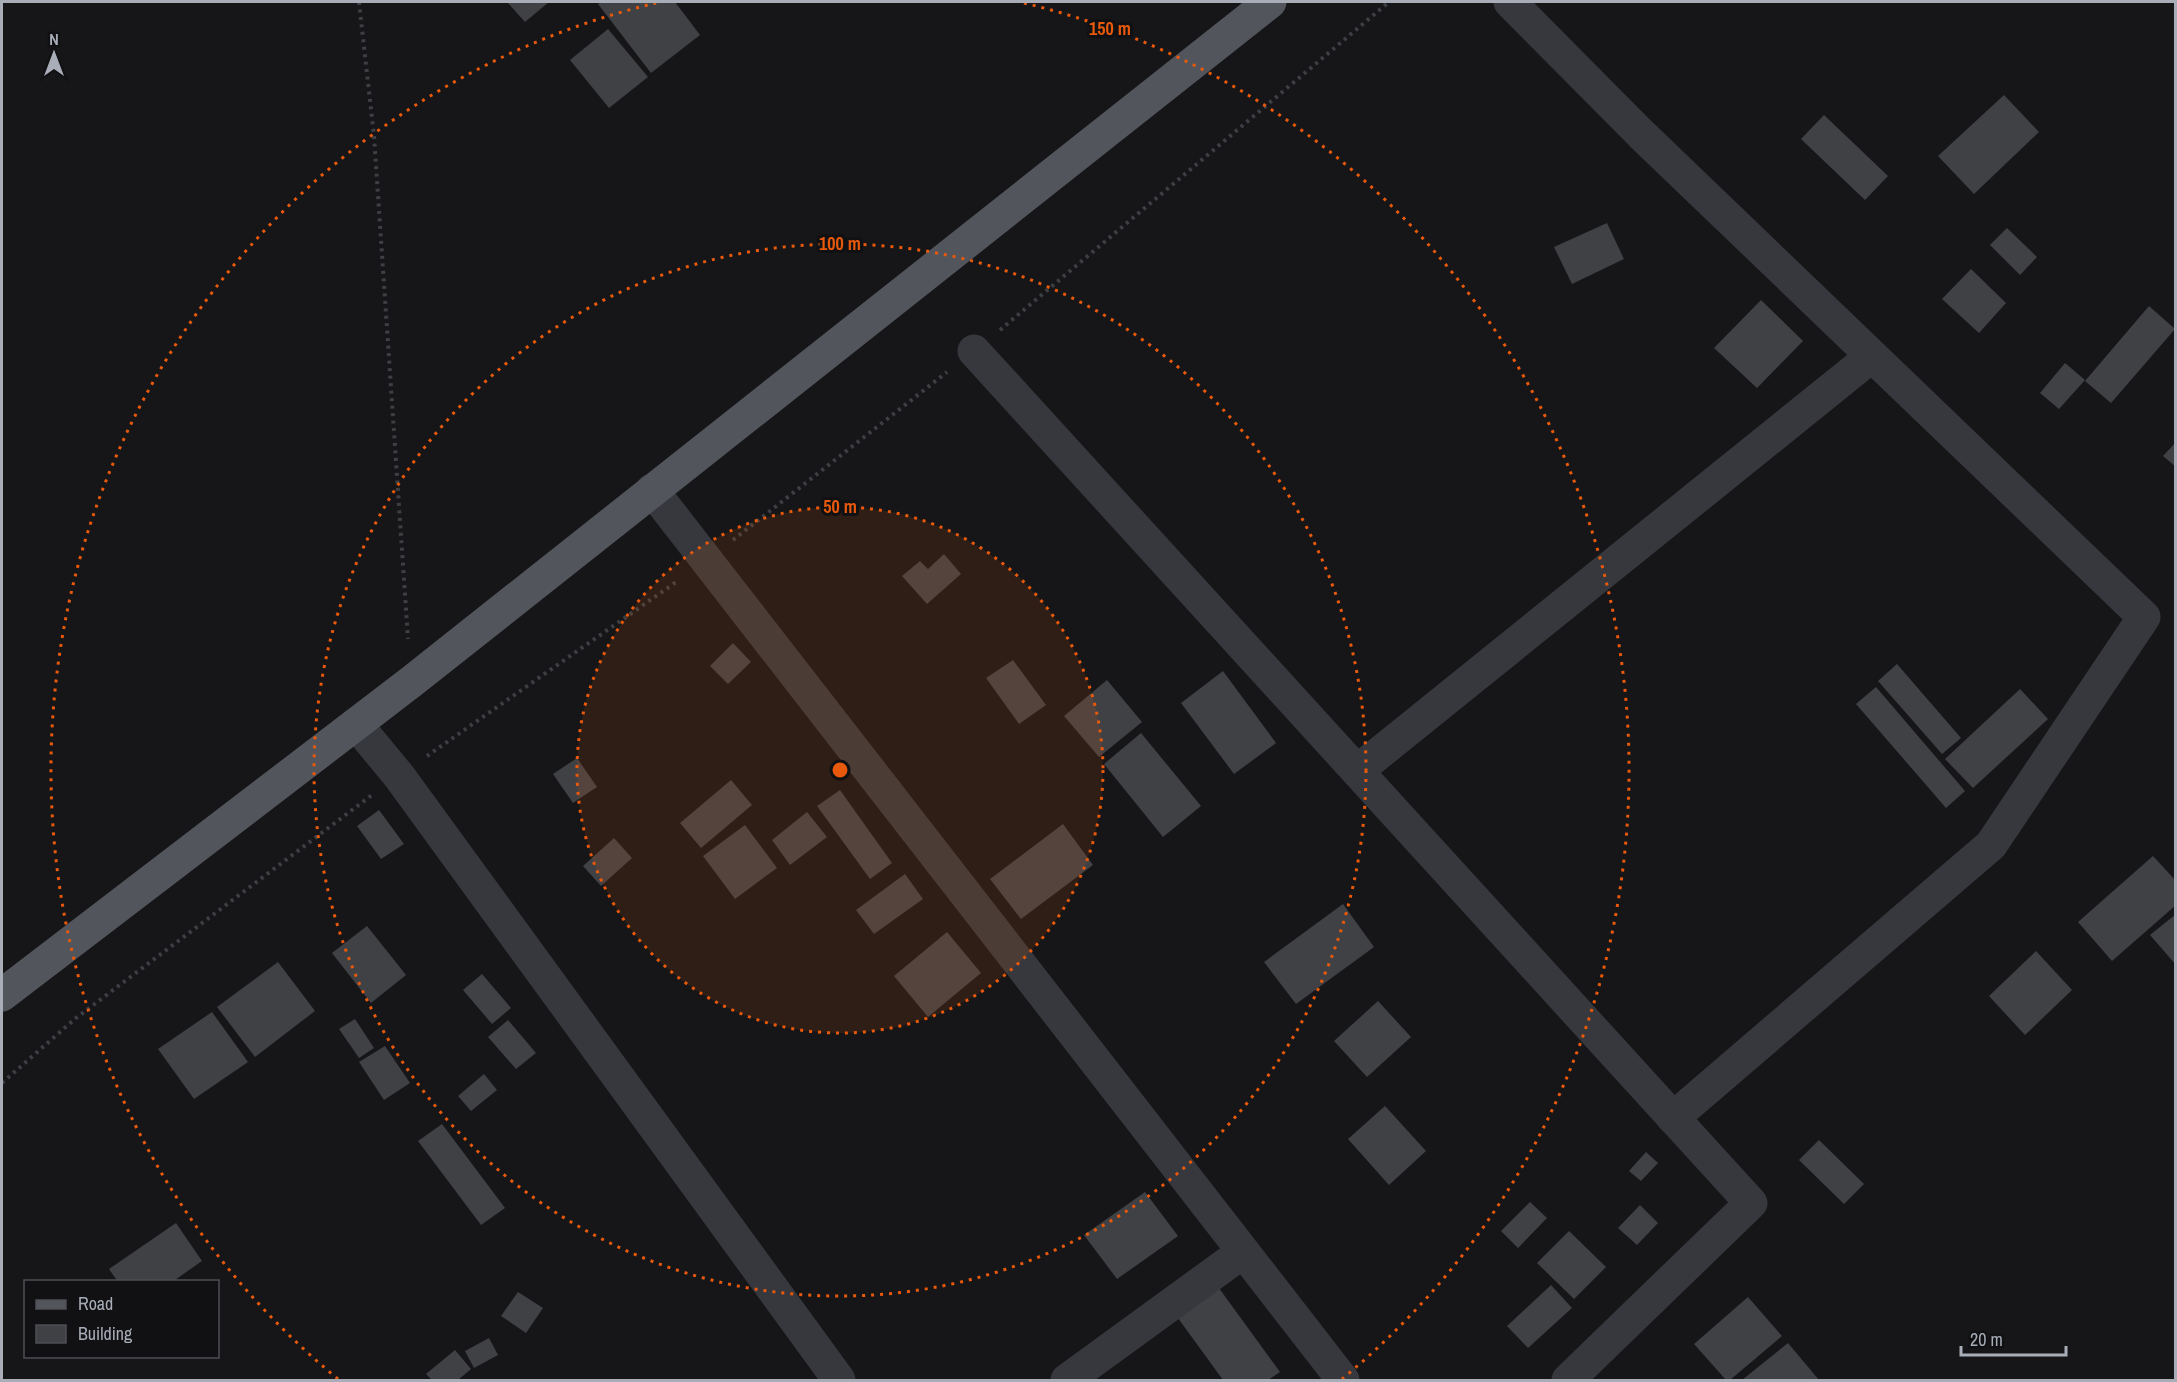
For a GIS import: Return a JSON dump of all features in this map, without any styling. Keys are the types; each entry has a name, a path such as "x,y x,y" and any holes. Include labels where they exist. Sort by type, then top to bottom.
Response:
{"main road":[{"path":"2,995 411,682 1270,2"}],"street":[{"path":"1510,2 1641,134 2144,617 1991,845 1673,1118"},
{"path":"974,351 1751,1203 1568,1380"},
{"path":"1357,771 1872,356"},
{"path":"652,490 1343,1380"},
{"path":"356,724 399,776 839,1380"},
{"path":"1067,1380 1243,1252"}],"path":[{"path":"359,2 374,136 411,682"},
{"path":"2,1083 76,1018 399,776 708,560 974,351 1389,2"}],"building":[{"path":"507,2 549,2 525,22"},
{"path":"601,2 675,2 700,35 651,73 598,4"},
{"path":"608,29 648,77 609,108 570,60"},
{"path":"2004,95 2039,132 1974,194 1938,156"},
{"path":"1824,115 1888,176 1865,200 1801,139"},
{"path":"1607,223 1624,259 1572,284 1554,247"},
{"path":"2007,228 2037,257 2020,275 1990,245"},
{"path":"1971,269 2006,303 1979,333 1942,299"},
{"path":"1761,300 1803,341 1757,388 1714,348"},
{"path":"2149,306 2175,329 2111,403 2085,381"},
{"path":"2065,363 2085,380 2059,409 2040,393"},
{"path":"2176,442 2176,467 2163,456"},
{"path":"944,554 961,574 927,604 902,576 920,561 928,569"},
{"path":"733,643 751,662 728,684 710,666"},
{"path":"1013,660 1046,705 1019,724 986,678"},
{"path":"1897,664 1961,738 1942,754 1878,681"},
{"path":"1223,671 1276,743 1234,774 1181,703"},
{"path":"1107,680 1142,722 1099,757 1064,716"},
{"path":"1876,687 1965,791 1946,808 1856,704"},
{"path":"2020,689 2048,719 1973,788 1945,759"},
{"path":"1141,733 1201,806 1163,837 1104,764"},
{"path":"577,758 597,787 573,803 553,774"},
{"path":"731,780 752,805 701,848 680,823"},
{"path":"840,790 892,863 870,879 817,806"},
{"path":"379,810 404,844 381,859 357,826"},
{"path":"807,812 827,837 790,865 772,840"},
{"path":"1063,824 1093,865 1021,919 990,879"},
{"path":"745,825 777,868 735,899 703,856"},
{"path":"614,838 632,858 601,886 583,866"},
{"path":"2153,856 2176,881 2176,905 2112,961 2078,922"},
{"path":"905,874 923,899 874,934 856,910"},
{"path":"1343,904 1374,947 1296,1004 1264,962"},
{"path":"2176,914 2176,965 2150,935"},
{"path":"367,926 406,975 371,1003 332,953"},
{"path":"947,932 981,973 928,1017 894,976"},
{"path":"2036,951 2072,990 2025,1035 1989,996"},
{"path":"278,962 315,1011 255,1057 217,1007"},
{"path":"482,974 511,1008 492,1024 463,990"},
{"path":"1378,1001 1411,1037 1367,1077 1334,1041"},
{"path":"212,1012 248,1062 194,1099 158,1049"},
{"path":"355,1019 374,1048 359,1058 339,1029"},
{"path":"508,1020 536,1053 516,1069 488,1037"},
{"path":"385,1046 410,1083 384,1100 359,1062"},
{"path":"484,1074 497,1090 471,1111 458,1096"},
{"path":"1385,1106 1426,1151 1389,1185 1348,1139"},
{"path":"442,1124 505,1208 481,1225 418,1141"},
{"path":"1819,1140 1864,1184 1844,1204 1799,1160"},
{"path":"1646,1152 1658,1163 1641,1181 1629,1171"},
{"path":"1145,1192 1178,1236 1117,1279 1084,1235"},
{"path":"1530,1202 1547,1218 1518,1248 1501,1231"},
{"path":"1640,1205 1658,1223 1637,1245 1618,1228"},
{"path":"176,1223 202,1261 175,1280 117,1280 109,1269"},
{"path":"1569,1231 1606,1267 1574,1299 1537,1263"},
{"path":"1216,1284 1280,1372 1268,1380 1223,1380 1175,1314"},
{"path":"1551,1285 1572,1308 1528,1348 1507,1326"},
{"path":"518,1292 543,1308 526,1333 501,1316"},
{"path":"1748,1297 1782,1336 1730,1380 1726,1380 1694,1344"},
{"path":"489,1338 498,1355 474,1368 465,1351"},
{"path":"1788,1343 1819,1380 1742,1380"},
{"path":"455,1350 471,1369 458,1380 432,1380 426,1374"}]}
